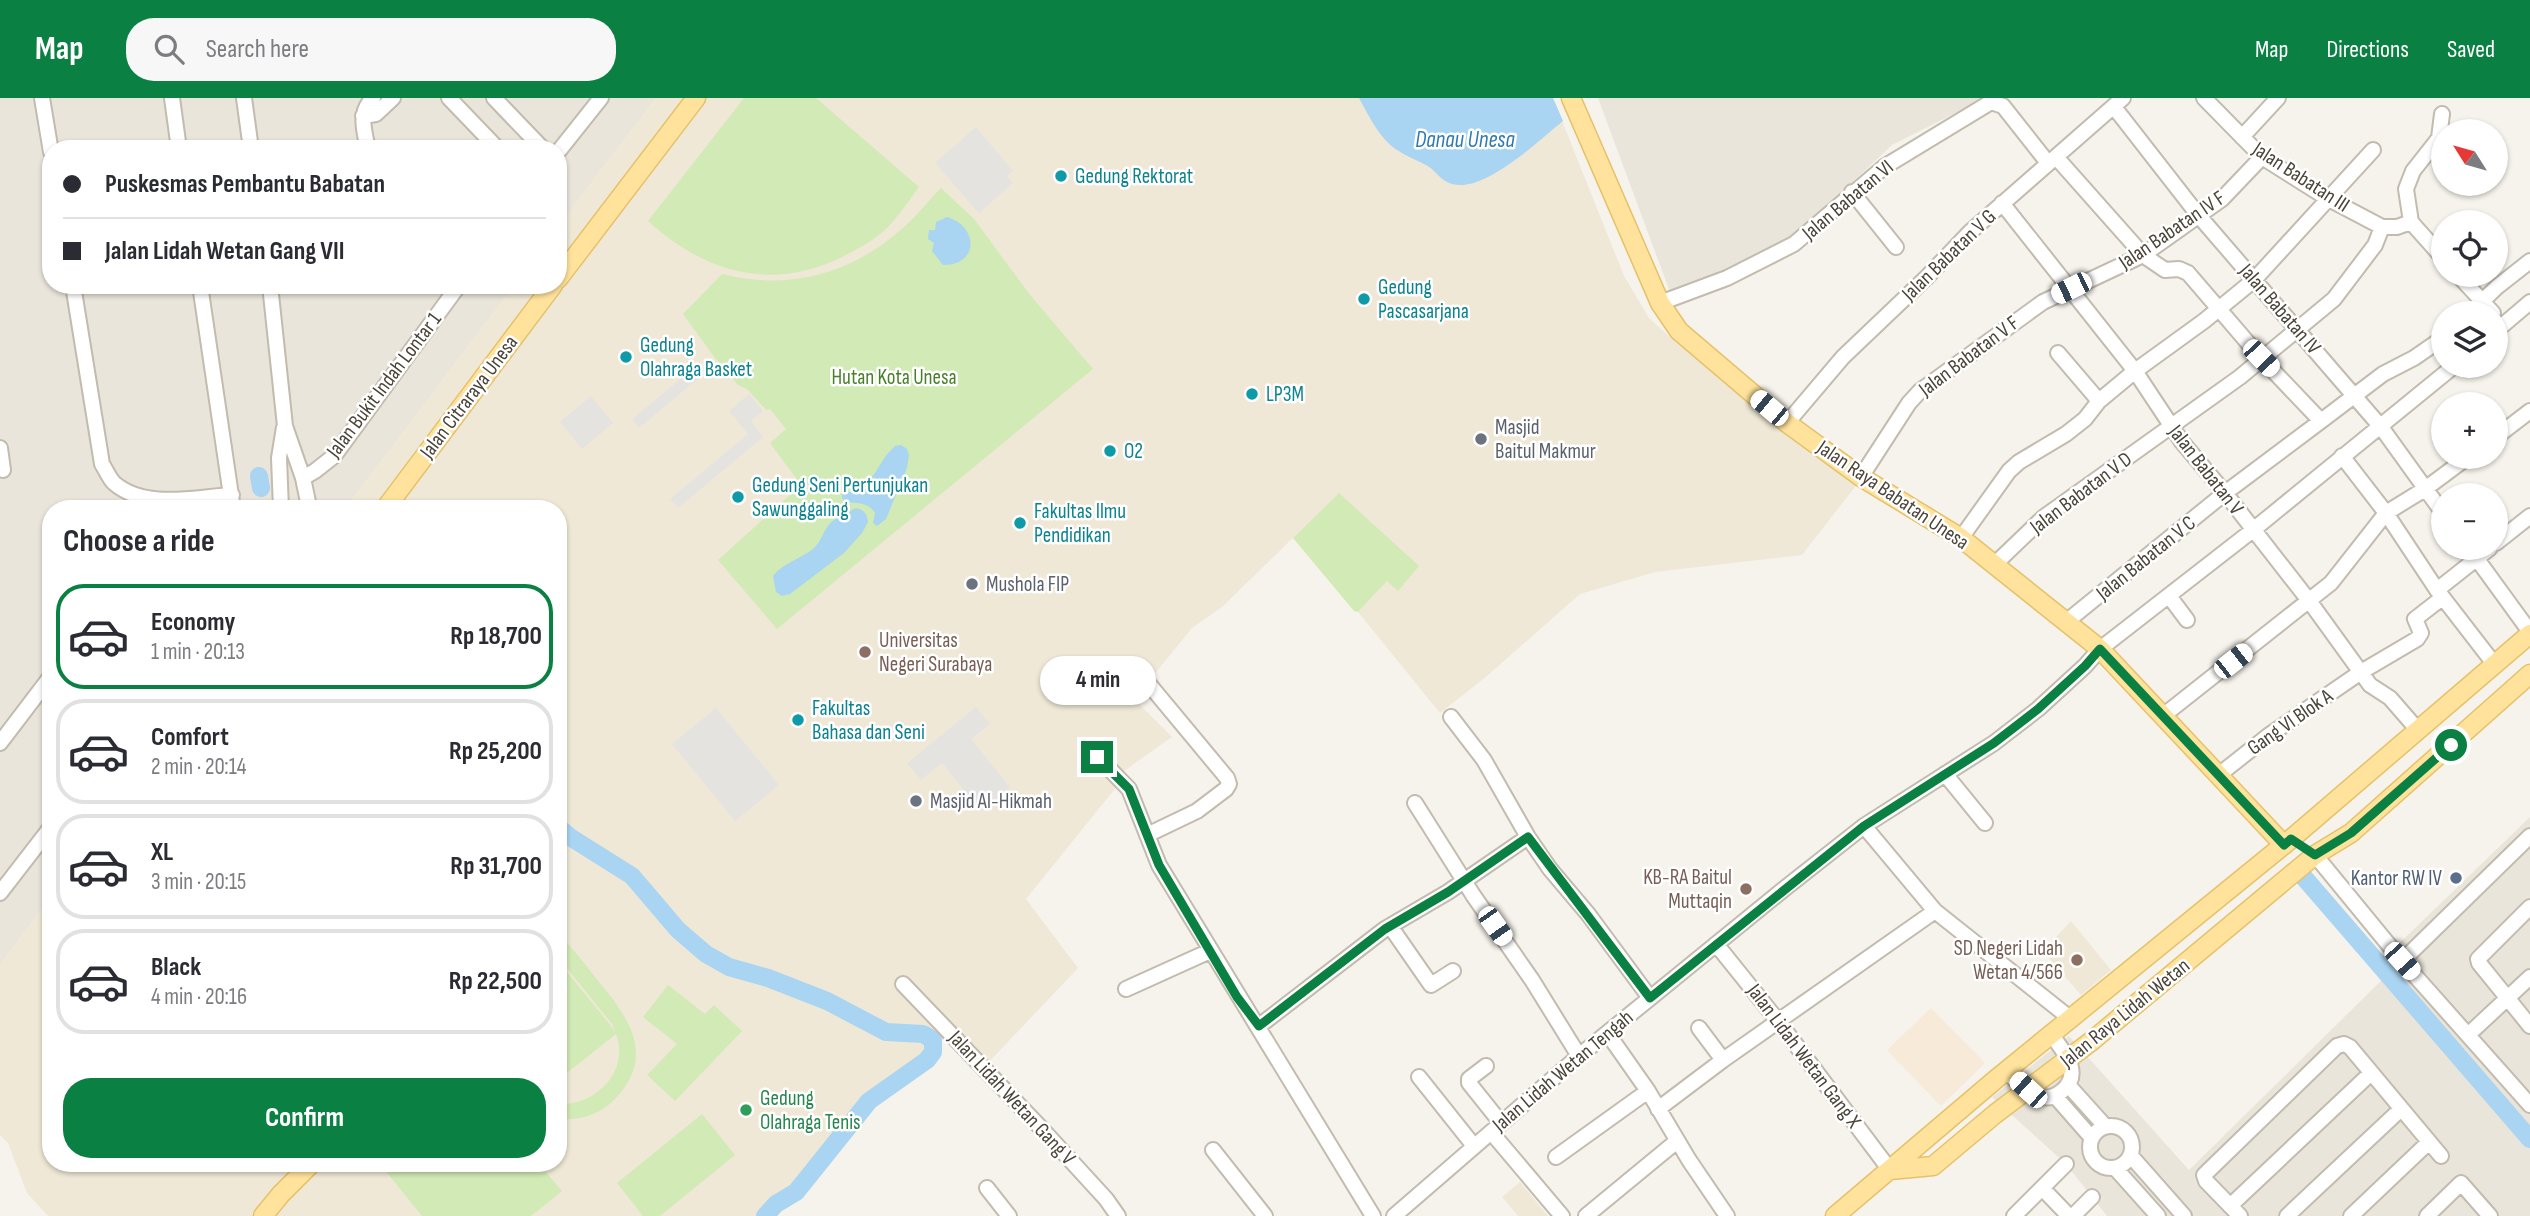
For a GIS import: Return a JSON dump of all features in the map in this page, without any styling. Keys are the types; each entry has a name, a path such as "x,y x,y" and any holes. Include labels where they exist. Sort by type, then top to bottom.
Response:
{"main road":[{"path":"567,267 696,98"},
{"name":"Jalan Raya Babatan Unesa","path":"1571,98 1660,303 1679,331 1787,423 1861,477 1961,538 2100,649 2287,842 2315,855"},
{"name":"Jalan Citraraya Unesa","path":"392,500 546,294"},
{"name":"Jalan Raya Lidah Wetan","path":"1835,1216 2006,1071 2287,842 2530,633"},
{"name":"Jalan Raya Lidah Wetan","path":"1890,1170 1933,1166 1995,1114 2069,1059 2315,855 2351,833 2530,674"},
{"path":"281,1194 293,1172"},
{"path":"263,1216 303,1172"}],"street":[{"path":"42,98 49,140"},
{"path":"172,98 178,140"},
{"path":"244,98 250,140"},
{"path":"366,140 363,116 366,104 373,98"},
{"path":"363,116 376,114 393,98"},
{"path":"449,98 489,140"},
{"path":"494,98 534,140"},
{"path":"567,141 601,98"},
{"name":"Jalan Babatan III","path":"2204,98 2262,157 2328,198 2382,227"},
{"path":"2242,137 2277,98"},
{"name":"Jalan Babatan VI","path":"1660,303 1727,278 1794,244 1884,167 1991,102 2003,106 2143,255 2160,268 2188,274 2261,358 2321,421"},
{"name":"Jalan Babatan V G","path":"1787,423 1843,357 2002,203 2118,102"},
{"name":"Jalan Babatan IV","path":"2118,102 2199,216 2381,427 2431,497"},
{"path":"2431,244 2411,222 2406,189 2407,182 2439,138 2442,114"},
{"path":"1961,538 2009,471 2019,462 2066,434 2085,419 2099,401 2135,371 2254,280 2373,150"},
{"name":"Jalan Babatan IV F","path":"2071,288 2143,255 2230,192 2262,157"},
{"path":"1852,192 1896,247"},
{"name":"Jalan Babatan V","path":"2002,203 2135,371 2170,425 2310,602 2370,685 2390,698 2417,729"},
{"path":"2382,227 2397,228 2411,222"},
{"name":"Jalan Babatan V D","path":"1994,564 2044,517 2211,398 2334,299 2375,245 2382,227"},
{"path":"2469,287 2482,301 2530,261"},
{"name":"Jalan Babatan V F","path":"1861,477 1909,403 1920,391 2043,302 2071,288"},
{"path":"74,294 102,464 114,482 139,497 180,500"},
{"path":"201,294 233,500"},
{"path":"271,294 285,426 308,500"},
{"name":"Jalan Bukit Indah Lontar 1","path":"303,478 334,456 452,294"},
{"path":"2508,316 2529,306"},
{"name":"Jalan Babatan V C","path":"2066,622 2321,421 2384,374 2431,346"},
{"path":"2058,353 2099,401"},
{"name":"Jalan Lidah Wetan Tengah","path":"1394,1216 1579,1056 1716,944 1864,826 1994,743 2038,709 2100,649 2253,530 2440,378"},
{"path":"2508,428 2530,411"},
{"path":"281,500 279,458 285,426"},
{"path":"0,448 4,470"},
{"path":"2342,456 2386,513 2439,594 2495,665"},
{"path":"2164,715 2331,583 2386,513 2452,469"},
{"path":"2508,533 2530,516"},
{"path":"2439,594 2467,560"},
{"path":"2478,560 2530,633"},
{"name":"Gang VI Blok A","path":"2220,774 2268,736 2361,672 2417,639 2421,633 2415,619 2439,594"},
{"path":"2169,596 2187,620"},
{"path":"1147,835 1197,811 1229,784 1227,778 1148,683"},
{"path":"0,743 42,688"},
{"path":"1451,717 1484,760 1528,837 1650,998"},
{"path":"1091,751 1129,789 1159,865 1237,997 1259,1026 1373,1216"},
{"path":"1945,774 1985,823"},
{"path":"1415,803 1579,1056"},
{"path":"1864,826 1935,911 2071,1018"},
{"path":"1259,1026 1390,926 1464,881 1528,837"},
{"path":"0,893 42,839"},
{"path":"2402,961 2527,845"},
{"path":"2315,855 2402,961 2530,1105"},
{"path":"2530,907 2478,959 2530,1026"},
{"path":"1658,1108 1935,911"},
{"path":"1390,926 1431,985 1453,971"},
{"name":"Jalan Lidah Wetan Gang X","path":"1716,944 1779,1021 1890,1170"},
{"path":"1126,989 1210,951"},
{"path":"2469,1034 2530,976"},
{"name":"Jalan Lidah Wetan Gang V","path":"903,984 1041,1128 1106,1199 1118,1216"},
{"path":"1699,1028 1723,1060"},
{"path":"1608,1034 1648,1091 1677,1141 1727,1216"},
{"path":"2006,1071 2028,1090 2042,1097 2055,1096 2069,1086 2073,1068 2051,1034"},
{"path":"2371,1073 2235,1211 2206,1181 2204,1175 2337,1046 2344,1044 2350,1047 2441,1156"},
{"path":"1486,1066 1469,1079 1469,1083 1496,1127 1562,1216"},
{"path":"1419,1077 1474,1146"},
{"path":"2069,1086 2105,1126"},
{"path":"1556,1157 1648,1091"},
{"path":"2055,1096 2091,1138"},
{"path":"2287,1216 2401,1109"},
{"path":"2105,1126 2123,1130 2130,1137 2131,1156 2125,1164 2108,1169 2094,1161 2089,1145 2091,1138 2097,1130 2105,1126"},
{"path":"1586,1216 1677,1141"},
{"path":"2351,1216 2429,1142"},
{"path":"1213,1150 1265,1216"},
{"path":"2131,1156 2184,1216"},
{"path":"2014,1216 2066,1164"},
{"path":"2116,1168 2158,1216"},
{"path":"2427,1216 2461,1183 2490,1216"},
{"path":"987,1188 1009,1216"},
{"path":"2042,1188 2071,1216 2092,1197"}],"shaded area":[{"path":"0,98 656,98 567,215 567,140 42,140 42,294 508,294 352,500 42,500 42,910 0,965"},
{"name":"Universitas Negeri Surabaya","path":"656,98 1553,98 1624,276 1649,318 1680,346 1858,483 1802,555 1655,572 1580,594 1487,676 1440,713 1358,612 1387,581 1339,493 1222,607 1192,628 1134,699 1172,737 1114,778 1118,785 1026,899 1078,968 987,1064 952,1032 868,1098 777,1216 48,1216 27,1193 8,1143 0,1135 0,965 42,910 42,1172 567,1172 567,500 352,500 508,294 567,294 567,215"},
{"path":"1598,98 1985,98 1892,145 1828,205 1801,237 1723,276 1670,292"},
{"path":"976,127 1013,171 1007,176 1013,183 979,213 935,163"},
{"path":"700,363 707,371 639,428 632,419"},
{"path":"749,394 763,411 751,421 763,437 678,508 670,499 748,434 729,411"},
{"path":"591,396 613,423 582,449 560,422"},
{"path":"976,707 990,724 971,739 1010,787 981,811 942,763 921,780 907,763"},
{"path":"716,708 779,785 735,821 672,744"},
{"path":"2530,817 2530,1216 2107,1216 2066,1164 1992,1097 2069,1036 2189,1170 2392,970 2383,959"},
{"name":"SD Negeri Lidah Wetan 4/566","path":"2071,921 2111,970 2081,995 2043,951"},
{"path":"1931,1008 1985,1063 1941,1106 1887,1050"},
{"path":"1520,1182 1548,1216 1518,1216 1502,1197"}],"green space":[{"path":"744,98 816,98 919,187 878,236 847,255 814,268 788,274 738,271 691,253 648,221"},
{"name":"Hutan Kota Unesa","path":"941,188 974,219 1030,295 1093,369 777,629 718,560 801,485 770,443 786,429 770,409 766,410 747,389 738,385 683,314 722,274 747,279 795,279 818,275 862,257 903,228"},
{"path":"1339,493 1419,566 1398,591 1387,581 1358,612 1354,611 1293,538"},
{"path":"567,943 620,1009 634,1037 636,1052 628,1081 611,1103 590,1115 567,1119 567,1103 585,1099 606,1084 614,1073 619,1048 616,1034 567,1073 567,972 616,1032 567,968"},
{"path":"668,985 705,1014 714,1005 742,1031 675,1101 647,1075 677,1044 643,1017"},
{"path":"702,1114 735,1155 660,1216 643,1216 617,1183"},
{"path":"386,1172 546,1172 562,1191 531,1216 422,1216"}],"water":[{"name":"Danau Unesa","path":"1359,98 1553,98 1563,121 1508,165 1475,182 1460,185 1447,182 1429,167 1391,145 1375,126"},
{"path":"947,217 965,228 970,244 964,259 943,265 932,251 934,243 928,239 929,230 935,230 936,222"},
{"path":"901,445 907,449 909,455 907,468 886,519 877,526 873,523 875,513 869,506 845,502 842,493 856,491 864,485 890,451"},
{"path":"856,508 865,512 868,522 844,553 790,594 782,596 776,592 773,576 787,564 813,549 831,523"}],"waterway":[{"path":"259,476 261,488"},
{"path":"567,834 632,876 678,930 706,954 729,967 768,978 827,1001 886,1032 923,1034 933,1040 933,1052 927,1060 869,1101 796,1192 776,1204 765,1216"},
{"path":"2301,874 2530,1139"}],"place":[{"name":"Gedung Rektorat","path":"1061,176"},
{"name":"Gedung Pascasarjana","path":"1364,299"},
{"name":"Gedung Olahraga Basket","path":"626,357"},
{"name":"LP3M","path":"1252,394"},
{"name":"Masjid Baitul Makmur","path":"1481,439"},
{"name":"O2","path":"1110,451"},
{"name":"Gedung Seni Pertunjukan Sawunggaling","path":"738,497"},
{"name":"Fakultas Ilmu Pendidikan","path":"1020,523"},
{"name":"Mushola FIP","path":"972,584"},
{"name":"Universitas Negeri Surabaya","path":"865,652"},
{"name":"Fakultas Bahasa dan Seni","path":"798,720"},
{"name":"Masjid Al-Hikmah","path":"916,801"},
{"name":"Kantor RW IV","path":"2456,878"},
{"name":"KB-RA Baitul Muttaqin","path":"1746,889"},
{"name":"SD Negeri Lidah Wetan 4/566","path":"2077,960"},
{"name":"Gedung Olahraga Tenis","path":"746,1110"}],"route":[{"path":"1097,757 1129,789 1159,865 1237,997 1259,1026 1385,929 1448,892 1528,837 1650,998 1864,826 1994,743 2038,709 2100,649 2284,845 2291,839 2315,855 2351,833 2451,745"}]}
